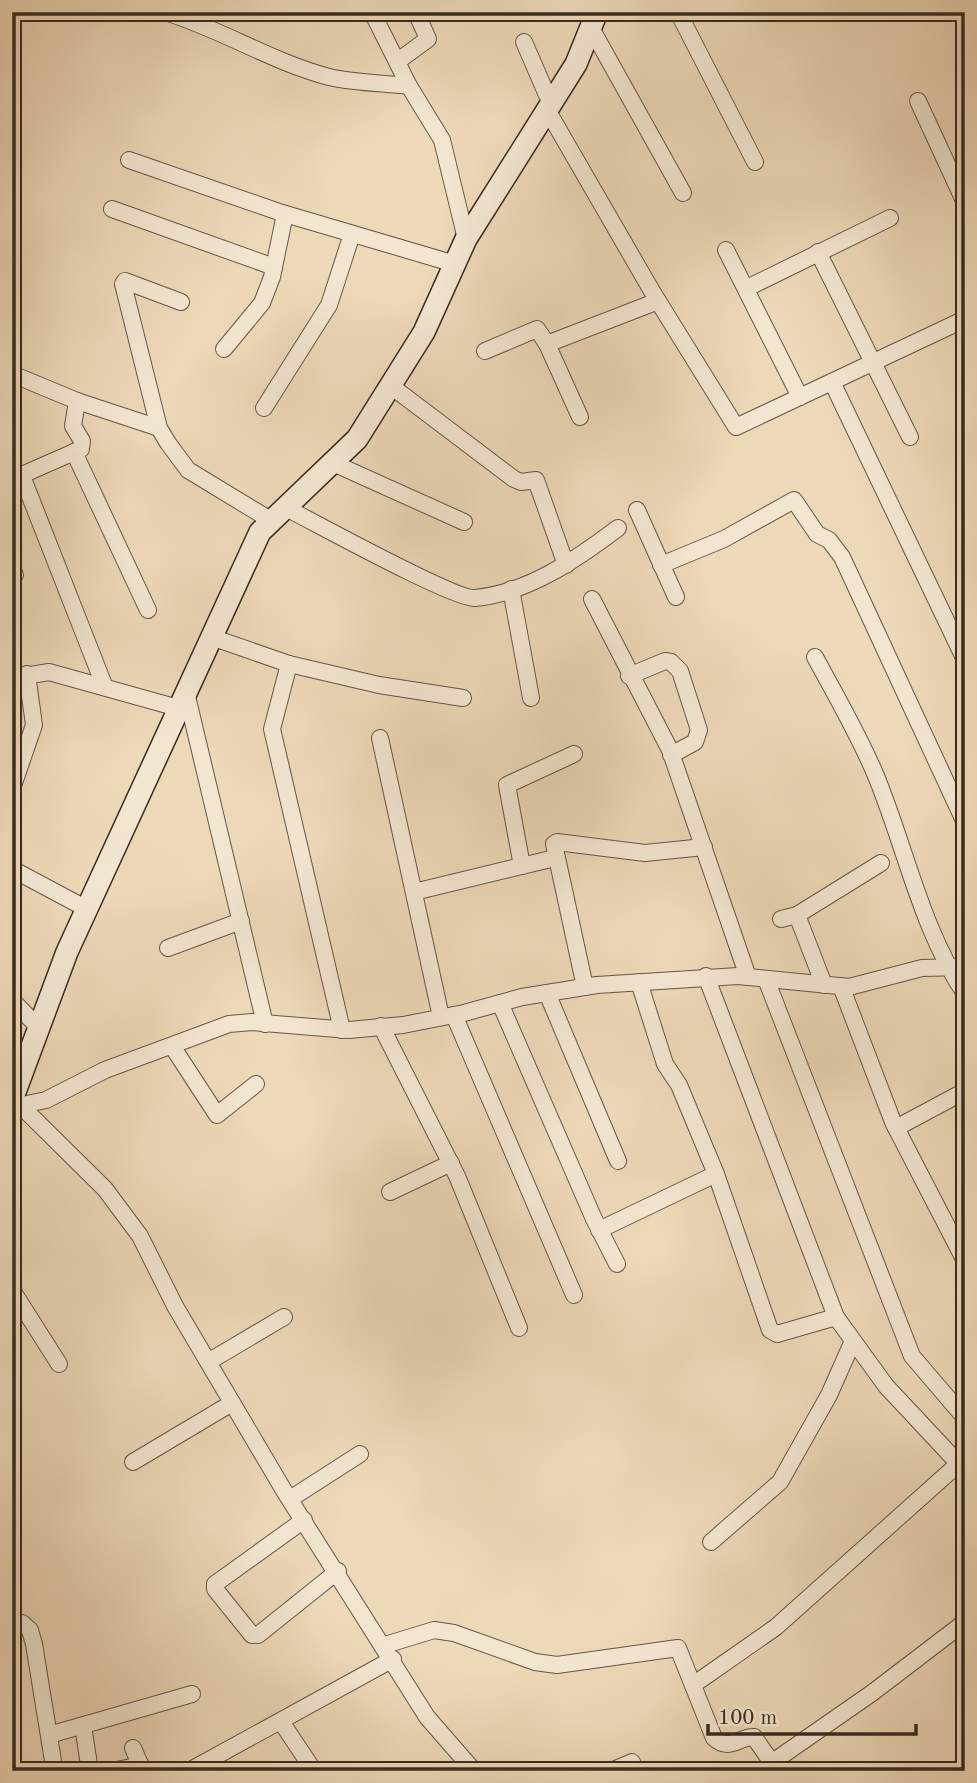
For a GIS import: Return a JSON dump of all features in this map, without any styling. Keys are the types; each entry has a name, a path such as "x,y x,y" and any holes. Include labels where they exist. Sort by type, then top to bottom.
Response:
{"main road":[{"path":"14,1102 39,1028 87,909 260,532 357,439 424,332 466,239 576,64 594,20"}],"street":[{"path":"165,12 204,23 257,51 330,77 409,86"},
{"path":"372,12 409,86 446,150 466,239"},
{"path":"398,61 428,39 416,12"},
{"path":"678,12 755,162"},
{"path":"594,20 683,192"},
{"path":"524,42 548,105 658,301 736,426 965,319"},
{"path":"918,101 965,203"},
{"path":"129,160 285,214 455,264"},
{"path":"112,209 274,267"},
{"path":"224,349 262,303 274,267 285,214"},
{"path":"747,288 890,218"},
{"path":"264,408 329,304 352,234"},
{"path":"726,250 800,397"},
{"path":"818,252 910,437"},
{"path":"181,302 125,281 123,284 159,428 188,470 279,515 473,598 511,589 566,565 618,528"},
{"path":"547,344 658,301"},
{"path":"485,351 533,328 547,344 580,417"},
{"path":"12,374 77,401 159,428"},
{"path":"832,382 965,660"},
{"path":"390,386 514,479 521,482 536,480 566,565"},
{"path":"77,401 73,426 82,441 81,449 17,477 104,685"},
{"path":"74,452 148,610"},
{"path":"333,463 464,522"},
{"path":"662,565 724,539 794,500 817,534 830,540 842,558 965,823"},
{"path":"637,510 676,597"},
{"path":"511,589 531,698"},
{"path":"592,599 671,755 748,977"},
{"path":"211,637 289,664 379,685 463,698"},
{"path":"815,657 876,777 917,895 947,967 965,994"},
{"path":"629,676 665,661 671,662 680,671 699,730 695,742 671,755"},
{"path":"289,664 272,729 342,1030"},
{"path":"12,789 34,725 20,676 49,672 182,700 241,921 265,1024"},
{"path":"380,738 414,892 447,1016 574,1295"},
{"path":"522,866 507,785 574,754"},
{"path":"585,987 553,849 556,842 645,853 704,847"},
{"path":"414,892 555,858"},
{"path":"824,985 789,917 881,863"},
{"path":"12,869 87,909"},
{"path":"168,948 241,921"},
{"path":"14,1102 46,1100 105,1070 229,1024 342,1030 447,1016 585,987 706,976 861,986 922,968 965,967"},
{"path":"693,1685 776,1627 961,1461 886,1386 852,1343 836,1317 706,976"},
{"path":"766,979 912,1356 965,1418"},
{"path":"639,982 665,1064 679,1085 716,1174 770,1330 777,1334 836,1317"},
{"path":"841,986 896,1128 965,1261"},
{"path":"547,993 618,1161"},
{"path":"12,1000 39,1028"},
{"path":"500,1003 599,1230 617,1264"},
{"path":"381,1026 451,1163 519,1328"},
{"path":"172,1046 217,1115 256,1084"},
{"path":"896,1128 964,1093"},
{"path":"14,1102 105,1189 126,1216 208,1362 290,1499 428,1717 474,1771"},
{"path":"390,1192 451,1163"},
{"path":"599,1230 716,1174"},
{"path":"12,1290 59,1364"},
{"path":"208,1362 284,1317"},
{"path":"711,1542 780,1482 829,1395 852,1343"},
{"path":"133,1462 232,1403"},
{"path":"290,1499 360,1454"},
{"path":"304,1520 215,1584 255,1635 338,1571"},
{"path":"189,1771 282,1723 389,1652 434,1630 454,1633 534,1662 557,1665 678,1647 715,1738 721,1744 729,1746 754,1737 766,1758 777,1759 872,1693 965,1622"},
{"path":"12,1623 22,1623 30,1630 50,1735 52,1761"},
{"path":"50,1735 192,1694"},
{"path":"282,1723 313,1771"},
{"path":"83,1726 90,1771"},
{"path":"112,1771 142,1768 133,1748"},
{"path":"611,1771 632,1762"}]}
